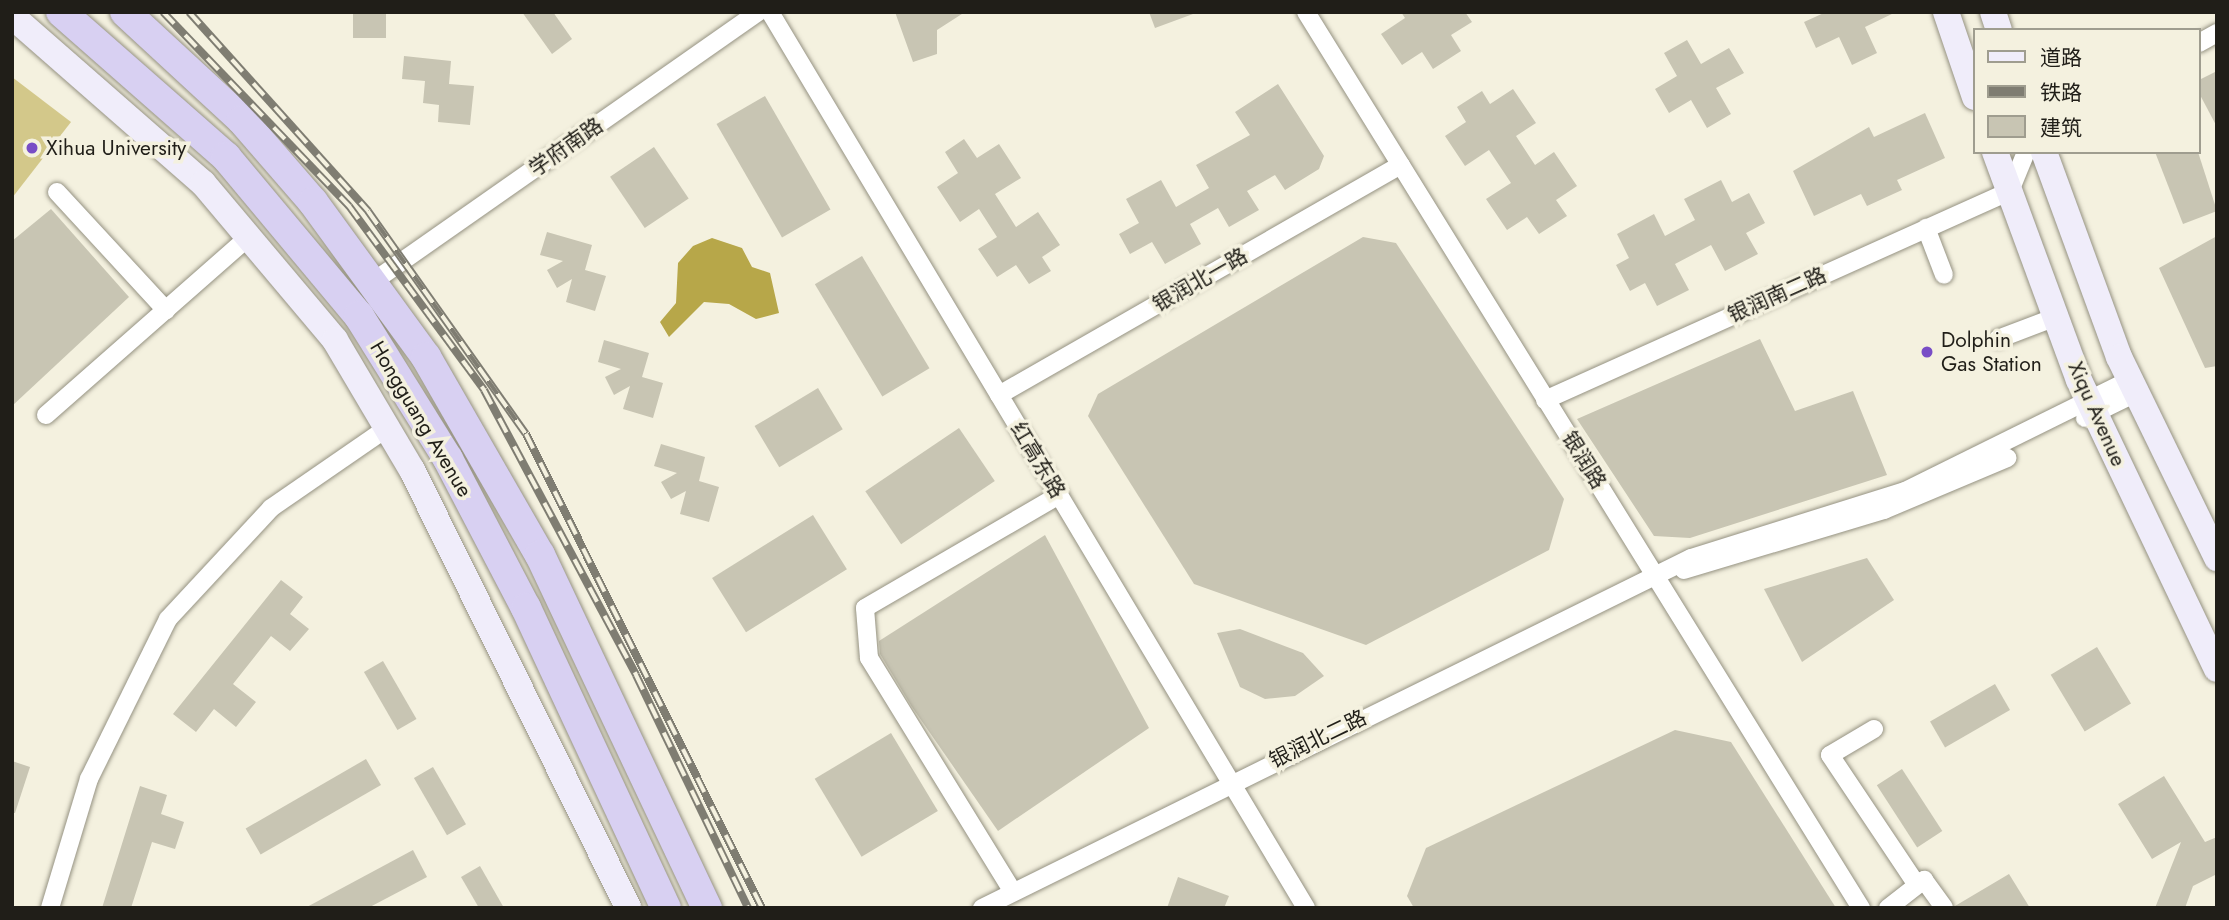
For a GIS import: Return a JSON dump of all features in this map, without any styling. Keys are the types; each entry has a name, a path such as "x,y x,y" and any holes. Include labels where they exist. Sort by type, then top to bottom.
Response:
{"highway":[{"name":"Hongguang Avenue","path":"61,12 226,157 359,316 448,459 526,608 666,908"},
{"name":"Hongguang Avenue","path":"125,12 242,120 374,281 467,419 540,555 707,908"}],"main road":[{"path":"1946,12 1974,94"},
{"path":"12,16 204,183 251,235 335,340 387,428 628,908"},
{"name":"Xiqu Avenue","path":"1997,154 2092,408 2217,669"},
{"name":"Xiqu Avenue","path":"2045,154 2133,386 2217,558"}],"street":[{"name":"学府南路","path":"374,281 758,12"},
{"name":"红高东路","path":"770,12 1306,908"},
{"name":"银润路","path":"1306,12 1861,908"},
{"path":"2201,42 2217,33"},
{"path":"2010,191 2025,154"},
{"name":"银润北一路","path":"999,395 1401,165"},
{"name":"银润南二路","path":"1545,400 2010,191"},
{"path":"57,192 166,310"},
{"path":"1926,228 1944,275"},
{"path":"46,415 251,235"},
{"path":"1998,339 2056,317"},
{"name":"银润北二路","path":"982,908 1230,781 1691,558 1905,491 2092,408 2133,386"},
{"path":"50,908 89,779 169,619 271,508 387,428"},
{"path":"1013,892 869,658 865,608 1059,495"},
{"path":"1874,729 1830,755 1917,885"},
{"path":"1888,908 1924,880 1944,908"}],"shaded area":[{"name":"Xihua University","path":"12,77 71,122 12,198"},
{"path":"712,238 742,248 752,267 770,273 779,313 756,319 729,304 704,302 669,337 660,322 676,303 678,263 693,246"}],"building":[{"path":"353,12 386,12 386,38 353,38"},
{"path":"522,12 553,12 572,39 552,54"},
{"path":"895,12 965,12 937,30 937,54 913,62"},
{"path":"1149,12 1192,12 1193,14 1155,28"},
{"path":"1401,12 1465,12 1472,22 1451,35 1461,51 1433,69 1422,52 1402,65 1381,34 1405,18"},
{"path":"1826,12 1896,12 1865,27 1877,53 1852,65 1839,37 1816,48 1804,22"},
{"path":"1687,40 1701,64 1729,48 1744,73 1716,88 1731,114 1707,128 1691,100 1669,113 1655,89 1677,76 1664,53"},
{"path":"404,56 451,61 449,84 474,86 470,125 438,122 439,105 423,103 425,81 402,79"},
{"path":"2217,71 2217,127 2201,97 2201,79"},
{"path":"1278,84 1324,156 1319,169 1285,190 1275,175 1247,191 1259,210 1229,227 1218,208 1190,224 1201,244 1165,264 1152,242 1130,254 1119,234 1139,223 1126,199 1161,180 1176,207 1209,188 1196,165 1250,135 1235,112"},
{"path":"1513,89 1536,123 1516,136 1535,165 1554,152 1577,186 1556,200 1567,216 1539,234 1527,217 1507,230 1486,199 1511,183 1489,150 1465,166 1445,136 1466,122 1457,107 1482,91 1490,104"},
{"path":"765,96 830,209 782,237 717,124"},
{"path":"1925,113 1945,158 1897,180 1902,190 1867,206 1861,194 1814,216 1793,171 1869,127 1874,137"},
{"path":"964,139 977,158 999,144 1021,178 995,194 1016,227 1038,212 1060,245 1042,257 1051,271 1029,284 1016,265 997,277 978,249 997,237 979,209 960,222 937,187 958,173 945,152"},
{"path":"654,147 689,198 645,228 610,177"},
{"path":"2156,154 2199,154 2217,211 2183,224"},
{"path":"1721,180 1732,202 1749,193 1765,223 1746,233 1758,254 1725,271 1711,245 1675,264 1689,290 1657,306 1645,283 1630,291 1616,265 1629,258 1617,234 1654,214 1665,236 1695,220 1684,199"},
{"path":"51,209 129,297 12,406 12,241"},
{"path":"547,232 592,245 585,270 606,276 595,311 566,302 572,279 557,288 547,270 563,261 540,255"},
{"path":"2217,236 2217,366 2205,368 2159,268"},
{"path":"1363,237 1396,243 1564,499 1549,550 1366,645 1194,584 1088,416 1098,394"},
{"path":"862,256 929,368 882,397 815,284"},
{"path":"1760,339 1795,411 1853,391 1887,475 1690,538 1654,536 1577,419"},
{"path":"604,340 649,353 642,377 663,383 653,418 623,409 630,386 614,395 605,377 621,369 598,362"},
{"path":"818,388 843,429 779,467 755,426"},
{"path":"959,428 995,481 901,544 865,491"},
{"path":"661,444 705,457 699,481 719,487 709,522 680,514 686,491 671,499 661,482 677,473 654,466"},
{"path":"813,515 847,569 746,632 712,578"},
{"path":"1045,535 1149,728 998,831 912,707 880,654 879,641"},
{"path":"1867,558 1894,600 1802,662 1764,589"},
{"path":"281,580 303,597 290,614 309,629 290,651 271,636 233,684 256,702 236,727 214,709 196,732 173,714"},
{"path":"1240,629 1303,653 1324,676 1295,696 1265,699 1240,687 1217,633"},
{"path":"2097,647 2131,704 2085,731 2051,675"},
{"path":"383,661 417,719 397,730 364,672"},
{"path":"1995,684 2010,710 1945,747 1930,722"},
{"path":"1675,730 1731,742 1836,908 1414,908 1407,896 1426,848"},
{"path":"891,733 938,811 862,857 815,779"},
{"path":"366,759 381,785 261,854 246,828"},
{"path":"12,761 30,767 15,813 12,813"},
{"path":"433,767 466,824 447,835 414,778"},
{"path":"1902,769 1942,831 1917,847 1877,785"},
{"path":"2164,776 2205,842 2217,837 2217,874 2193,886 2185,908 2155,908 2181,842 2152,859 2118,804"},
{"path":"140,786 167,795 161,814 184,822 175,849 152,842 131,908 102,908"},
{"path":"413,850 427,877 368,908 305,908"},
{"path":"480,866 504,908 479,908 461,877"},
{"path":"2009,874 2030,908 1955,908 1955,906"},
{"path":"1178,877 1229,896 1224,908 1167,908"}],"railway":[{"path":"163,12 349,206 484,390 636,675 748,908"},
{"path":"189,12 368,211 526,434 762,908"}],"place":[{"name":"Xihua University","path":"32,148"},
{"name":"Dolphin Gas Station","path":"1927,352"}]}
